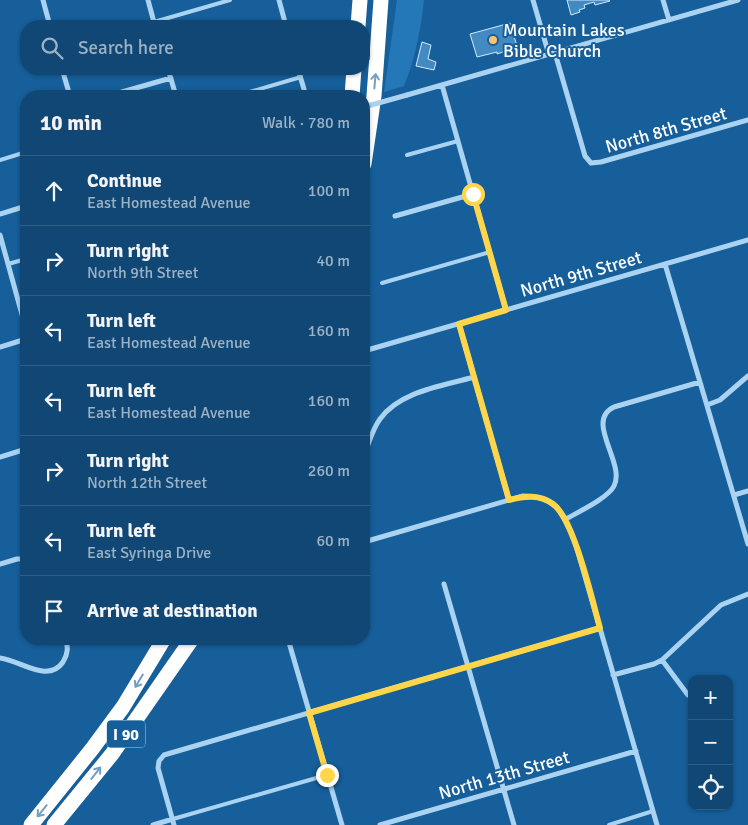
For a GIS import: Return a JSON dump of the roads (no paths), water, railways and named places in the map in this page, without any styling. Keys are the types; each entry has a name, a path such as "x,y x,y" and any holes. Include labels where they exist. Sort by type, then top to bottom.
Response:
{"highway":[{"path":"358,20 360,0"},
{"path":"370,123 374,96 381,0"},
{"path":"380,24 386,0"},
{"path":"352,90 354,75"},
{"name":"I 90","path":"31,825 123,707 160,645"},
{"name":"I 90","path":"56,825 134,723 188,645"}],"street":[{"path":"43,0 48,20"},
{"path":"148,0 154,20"},
{"path":"278,0 284,20"},
{"path":"533,0 548,55"},
{"path":"663,0 669,20"},
{"path":"370,105 738,0"},
{"name":"North 8th Street","path":"555,53 585,156 591,163 601,162 748,120"},
{"path":"64,75 68,90"},
{"path":"169,75 174,90"},
{"path":"301,77 304,90"},
{"path":"129,90 170,78"},
{"path":"442,85 506,310"},
{"path":"395,216 473,194"},
{"path":"0,214 20,208"},
{"path":"0,235 20,306"},
{"name":"North 9th Street","path":"370,349 748,240"},
{"path":"665,264 748,544"},
{"path":"459,324 509,500"},
{"path":"0,347 20,341"},
{"path":"707,405 720,400 748,376"},
{"path":"370,442 380,420 392,405 400,400 474,377"},
{"path":"566,519 599,499 613,488 615,483 614,469 602,423 606,412 614,407 700,382"},
{"path":"0,457 20,451"},
{"path":"734,494 748,491"},
{"path":"370,540 523,496 538,497 553,503 566,519 575,542 657,825"},
{"path":"0,564 20,559"},
{"path":"444,584 514,825"},
{"path":"613,675 662,660 721,605 748,594"},
{"path":"174,825 158,768 160,759 164,755 600,628"},
{"path":"0,658 20,662 36,670 54,670 62,663 67,653 66,645"},
{"path":"290,645 342,825"},
{"path":"662,660 688,695"},
{"name":"North 13th Street","path":"380,825 636,751"},
{"path":"153,825 172,819"}],"lane":[{"path":"168,20 230,0"},
{"path":"257,90 301,77"},
{"path":"407,155 458,141"},
{"path":"0,160 20,154"},
{"path":"382,283 490,252"},
{"path":"8,264 20,261"},
{"path":"172,819 327,775"},
{"path":"609,825 653,812"}],"place":[{"name":"Mountain Lakes Bible Church","path":"493,40"}]}
